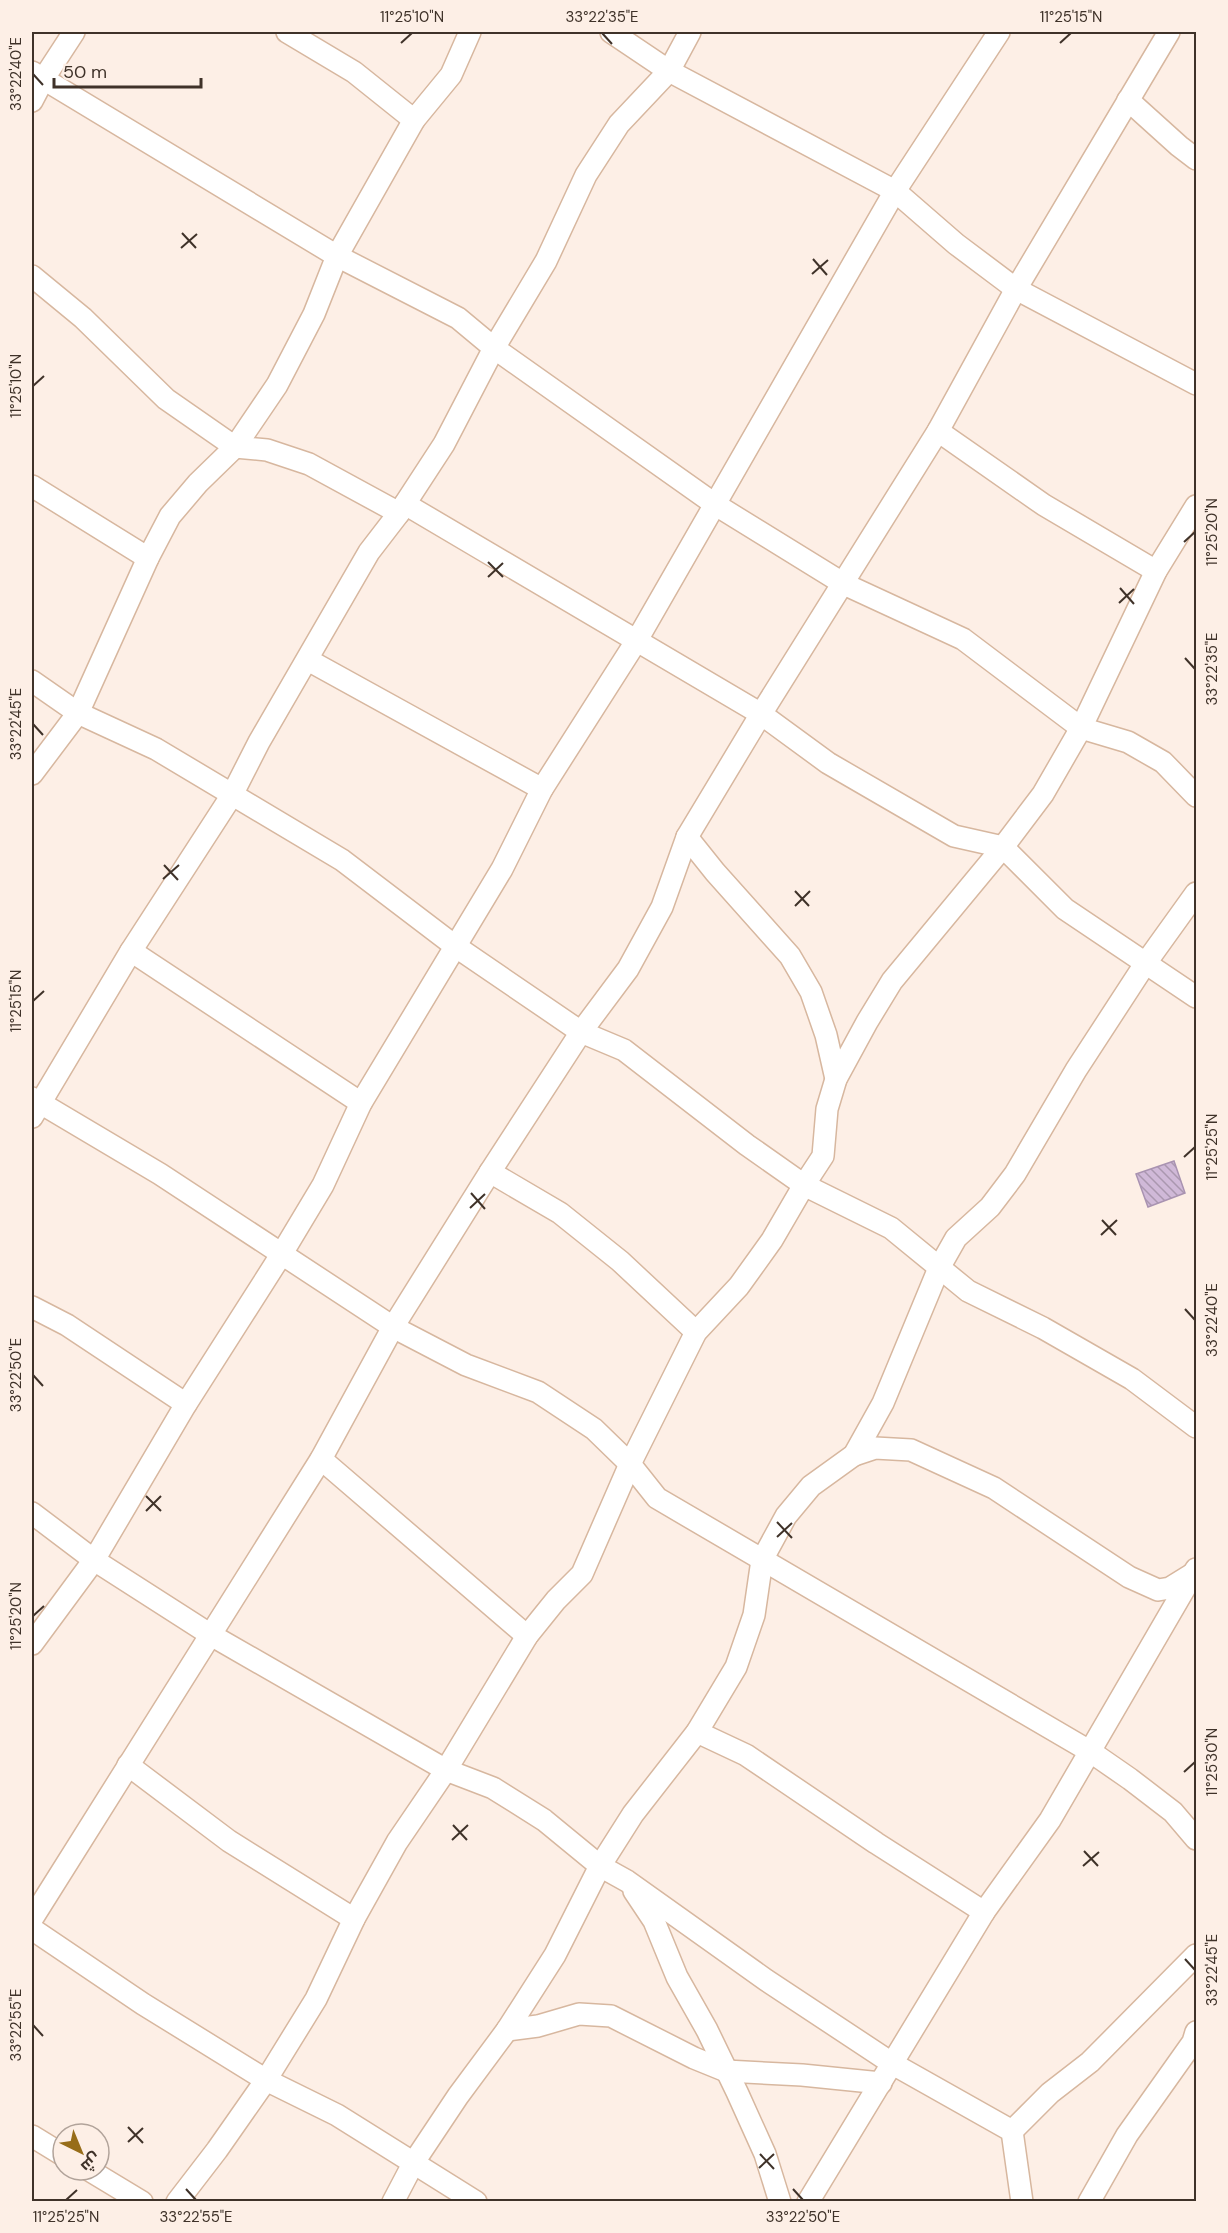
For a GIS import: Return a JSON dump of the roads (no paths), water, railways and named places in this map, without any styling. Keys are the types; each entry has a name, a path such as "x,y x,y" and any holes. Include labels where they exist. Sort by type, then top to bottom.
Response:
{"street":[{"path":"32,101 38,75 74,32"},
{"path":"287,32 354,72 414,120"},
{"path":"32,774 78,713 147,558 170,516 198,483 235,447 278,385 314,315 337,256 414,120 451,75 470,32"},
{"path":"611,32 669,71 896,191 956,244 1016,289 1197,384"},
{"path":"690,32 669,71 619,124 586,175 546,261 494,348 444,444 346,589 308,660 259,742 232,795 34,1106 160,1174 393,1327 466,1365 538,1392 594,1429 630,1464 657,1498 1091,1752 1173,1812 1197,1839"},
{"path":"32,1644 94,1560 186,1404 323,1185 361,1103 502,869 542,789 638,639 896,191 999,32"},
{"path":"32,1919 321,1459 393,1327 490,1172 581,1032 628,969 662,907 687,837 938,431 1016,289 1169,32"},
{"path":"38,75 337,256 458,318 494,348 716,505 844,584 963,639 1081,728 1128,742 1163,762 1197,796"},
{"path":"1128,100 1179,146 1197,159"},
{"path":"32,276 83,318 166,399 235,447 267,450 309,464 402,508 638,639 761,714 828,763 954,836 1003,847 1065,909 1197,997"},
{"path":"938,431 1044,505 1156,571"},
{"path":"32,486 147,558"},
{"path":"177,2202 266,2080 316,1999 354,1919 397,1842 446,1770 527,1636 556,1600 582,1574 630,1464 696,1332 739,1286 772,1240 823,1156 827,1109 836,1079 892,981 1003,847 1043,794 1081,728 1156,571 1197,506"},
{"path":"308,660 542,789"},
{"path":"32,681 78,713 156,749 342,860 455,946 581,1032 624,1050 747,1145 804,1185 891,1228 969,1291 1043,1328 1132,1379 1197,1427"},
{"path":"687,837 790,956 811,992 826,1035 836,1079"},
{"path":"854,1455 884,1402 939,1268 956,1238 990,1207 1016,1174 1076,1070 1145,964 1197,893"},
{"path":"131,951 361,1103"},
{"path":"490,1172 560,1213 620,1261 696,1332"},
{"path":"32,1307 67,1325 186,1404"},
{"path":"393,2202 414,2162 458,2096 507,2030 555,1955 600,1866 633,1814 697,1732 736,1667 754,1615 762,1560 786,1516 811,1486 854,1455 875,1448 910,1450 994,1488 1129,1577 1158,1590 1170,1588 1195,1571"},
{"path":"321,1459 527,1636"},
{"path":"32,1513 94,1560 211,1635 446,1770 493,1788 544,1820 600,1866 627,1881 766,1980 893,2064 1012,2131"},
{"path":"808,2202 984,1912 1050,1820 1195,1571"},
{"path":"697,1732 746,1755 876,1843 984,1912"},
{"path":"128,1765 230,1841 354,1919"},
{"path":"627,1881 654,1921 677,1977 726,2071 765,2154 780,2202"},
{"path":"32,1929 143,2004 266,2080 337,2115 476,2202"},
{"path":"1012,2131 1050,2093 1090,2062 1197,1954"},
{"path":"507,2030 538,2026 579,2014 611,2016 694,2058 726,2071 802,2075 881,2083"},
{"path":"1089,2202 1127,2135 1195,2039"},
{"path":"1012,2131 1022,2202"},
{"path":"32,2136 51,2148"},
{"path":"109,2182 142,2202"}]}
